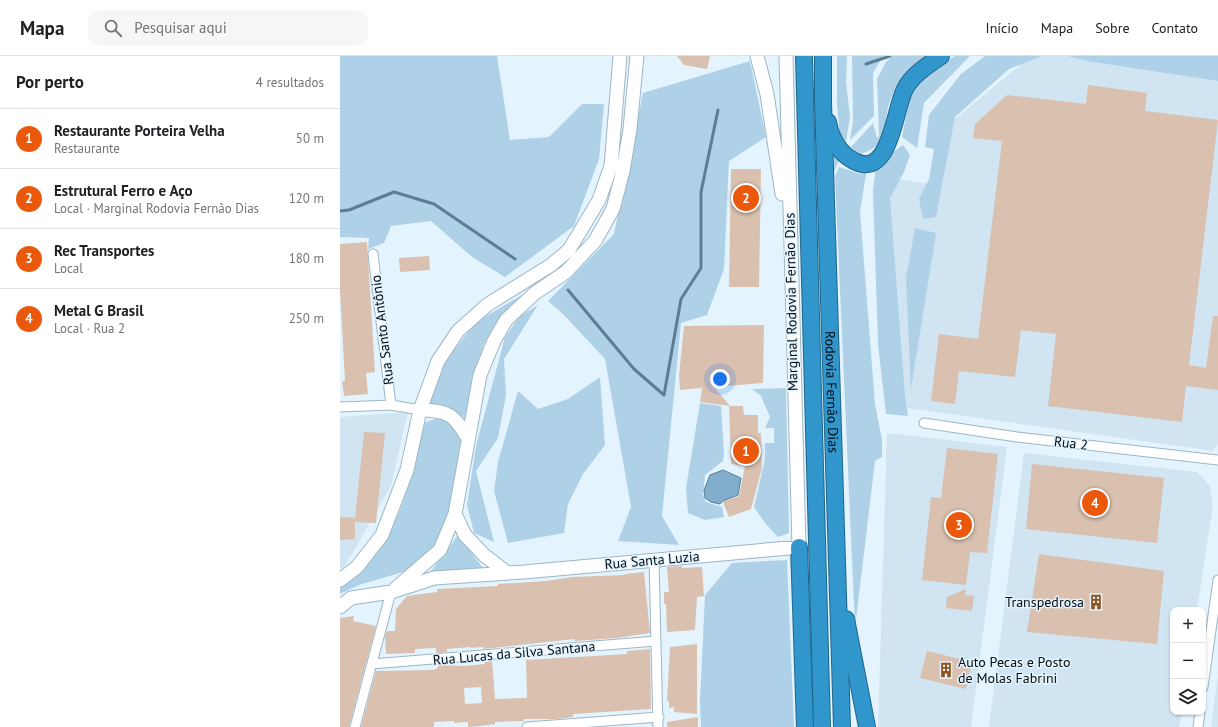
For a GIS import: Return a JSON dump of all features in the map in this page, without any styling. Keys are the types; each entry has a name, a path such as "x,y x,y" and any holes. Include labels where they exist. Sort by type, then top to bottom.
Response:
{"highway":[{"name":"Rodovia Fernão Dias","path":"804,56 822,727"},
{"name":"Rodovia Fernão Dias","path":"823,56 823,102 842,727"},
{"path":"823,102 830,130 836,144 845,156 859,164 872,163 881,157 888,146 896,113 905,89 917,74 941,56"},
{"path":"799,547 805,727"},
{"path":"837,575 867,727"}],"main road":[{"path":"340,580 357,567 382,535 407,470 420,410 438,361 458,331 487,305 551,265 569,250 599,200 612,166 620,56"},
{"path":"391,592 440,550 455,514 480,375 494,341 506,320 535,293 566,272 595,241 613,209 623,171 630,129 637,56"},
{"path":"757,56 768,101 790,258"},
{"name":"Marginal Rodovia Fernão Dias","path":"786,56 790,258 799,547"},
{"path":"420,410 444,411 453,417 468,439"},
{"path":"455,514 465,534 484,555 506,572"},
{"name":"Rua Santa Luzia","path":"340,607 351,598 391,592 434,578 799,547"}],"street":[{"name":"Rua Santo Antônio","path":"373,254 391,405"},
{"path":"340,407 391,405 420,410"},
{"name":"Rua 2","path":"924,423 1017,436 1218,460"},
{"path":"654,560 659,716 658,727"},
{"path":"1204,679 1218,580"},
{"path":"355,727 391,592"},
{"name":"Rua Lucas da Silva Santana","path":"372,664 656,641"},
{"path":"1198,727 1200,715"},
{"path":"527,727 659,716"}],"shaded area":[{"path":"340,56 497,56 510,140 549,137 582,104 604,104 599,159 574,226 505,277 472,257 431,221 391,226 384,243 368,249 369,238 340,237"},
{"path":"837,56 847,56 846,82 850,117 846,142 840,135 837,105"},
{"path":"852,56 883,56 873,73 874,116 850,140 853,121"},
{"path":"892,56 926,56 909,71 895,89 889,104 882,140 871,150 860,154 851,147 873,123 877,138 879,136 877,79 886,62"},
{"path":"955,56 970,56 924,103 917,148 902,137 911,91 933,69"},
{"path":"985,56 1042,56 1009,69 955,117 936,217 923,219 919,199 929,179 934,149 925,147 929,115 961,74"},
{"path":"1031,56 1097,56 1218,76 1218,444 1213,451 900,407 884,177 942,186 954,120"},
{"path":"1068,56 1218,56 1218,81 1087,61"},
{"path":"750,61 766,137 729,161 724,269 707,315 681,323 662,516 679,545 618,541 631,507 605,359 563,314 548,301 614,234 643,93"},
{"path":"903,145 910,155 904,172 890,198 905,396 908,416 886,414 878,344 873,191 876,165"},
{"path":"833,148 867,168 860,212 875,404 882,440 882,457 875,461 855,628 835,177 839,167 861,174 862,170 839,160 834,172"},
{"path":"915,228 936,233 911,389 906,278"},
{"path":"532,289 514,304 494,326 483,346 467,420 454,410 427,405 442,366 476,322"},
{"path":"538,305 504,359 506,395 498,438 476,471 494,542 474,533 467,505 476,446 505,337 520,316"},
{"path":"600,377 605,445 583,474 568,504 564,533 508,543 494,491 498,462 518,391 538,409 568,399"},
{"path":"786,388 789,533 778,537 766,524 754,507 765,459 765,443 774,443 774,428 765,428 770,417 761,396 752,389"},
{"path":"700,403 721,406 724,452 723,461 705,475 703,495 706,502 722,507 724,517 705,520 688,513 686,488"},
{"path":"408,412 391,486 345,566 340,568 340,417"},
{"path":"437,418 447,420 454,426 463,442 455,492 445,529 432,553 413,569 359,585 340,594 340,587 358,572 383,542 390,531 404,499 424,423"},
{"path":"887,433 1007,447 971,727 878,727"},
{"path":"1024,453 1197,472 1210,486 1213,505 1197,607 1170,607 1170,715 1181,715 1179,727 989,727"},
{"path":"723,470 741,478 738,495 723,501 720,504 711,502 705,498 704,490 710,475"},
{"path":"458,535 486,572 466,569 429,574"},
{"path":"787,560 794,727 701,727 700,701 705,595 732,563"},
{"path":"1218,676 1218,727 1211,727"}],"building":[{"path":"677,56 710,56 707,69 684,65"},
{"path":"1088,85 1147,93 1145,111 1218,120 1189,365 1206,368 1213,316 1218,316 1218,390 1186,386 1182,422 1048,406 1056,334 1021,330 1015,377 959,371 955,404 931,401 939,334 978,339 1002,141 973,138 975,124 1007,95 1086,104"},
{"path":"731,169 761,169 759,287 729,287"},
{"path":"367,242 375,372 366,373 368,394 344,396 342,381 345,381 340,292 340,244"},
{"path":"429,256 430,270 400,272 399,258"},
{"path":"764,325 763,383 714,387 730,406 700,402 702,388 680,390 679,375 684,326"},
{"path":"729,406 743,406 744,415 758,415 758,433 761,433 762,468 751,509 729,517 723,502 739,496 745,466 731,464"},
{"path":"364,432 385,433 376,523 355,522 355,539 340,540 340,517 355,518"},
{"path":"947,448 998,454 987,553 970,552 966,585 922,580 931,497 941,498"},
{"path":"1032,464 1164,478 1157,543 1026,529"},
{"name":"Transpedrosa","path":"1039,554 1164,571 1157,644 1027,632"},
{"path":"682,566 682,568 702,567 704,596 697,597 695,630 667,632 664,592 669,592 667,567"},
{"path":"644,572 650,633 617,638 575,641 575,639 483,649 483,647 470,647 447,649 447,652 436,653 436,648 415,649 415,653 386,654 385,637 387,631 395,631 396,609 407,596 437,592 437,589 498,586 498,584 546,581 573,577 625,575"},
{"path":"966,589 965,595 974,596 972,611 946,608 947,597"},
{"path":"354,616 353,621 376,626 349,727 340,727 340,618"},
{"path":"697,644 697,714 674,712 674,707 669,708 669,701 667,701 670,647"},
{"path":"650,649 651,709 573,714 573,717 556,719 524,719 524,721 495,722 495,724 468,727 468,722 454,723 454,721 434,722 434,727 361,727 376,671 433,670 438,668 438,665 464,666 485,664 484,661 492,660 495,699 527,698 526,660 627,654 627,651","holes":["481,687 482,703 465,704 464,688"]},
{"name":"Auto Pecas e Posto de Molas Fabrini","path":"927,651 972,662 966,689 920,678"},
{"path":"698,717 698,727 667,727 667,722"}],"waterway":[{"path":"866,64 890,56"},
{"path":"568,290 634,369 664,395 681,299 701,268 701,192 718,110"},
{"path":"340,211 349,210 394,192 434,204 515,259"}],"place":[{"name":"Estrutural Ferro e Aço","path":"746,198"},
{"name":"Restaurante Porteira Velha","path":"746,451"},
{"name":"Metal G Brasil","path":"1095,503"},
{"name":"Rec Transportes","path":"959,525"},
{"name":"Transpedrosa","path":"1096,602"},
{"name":"Auto Pecas e Posto de Molas Fabrini","path":"946,670"}]}
